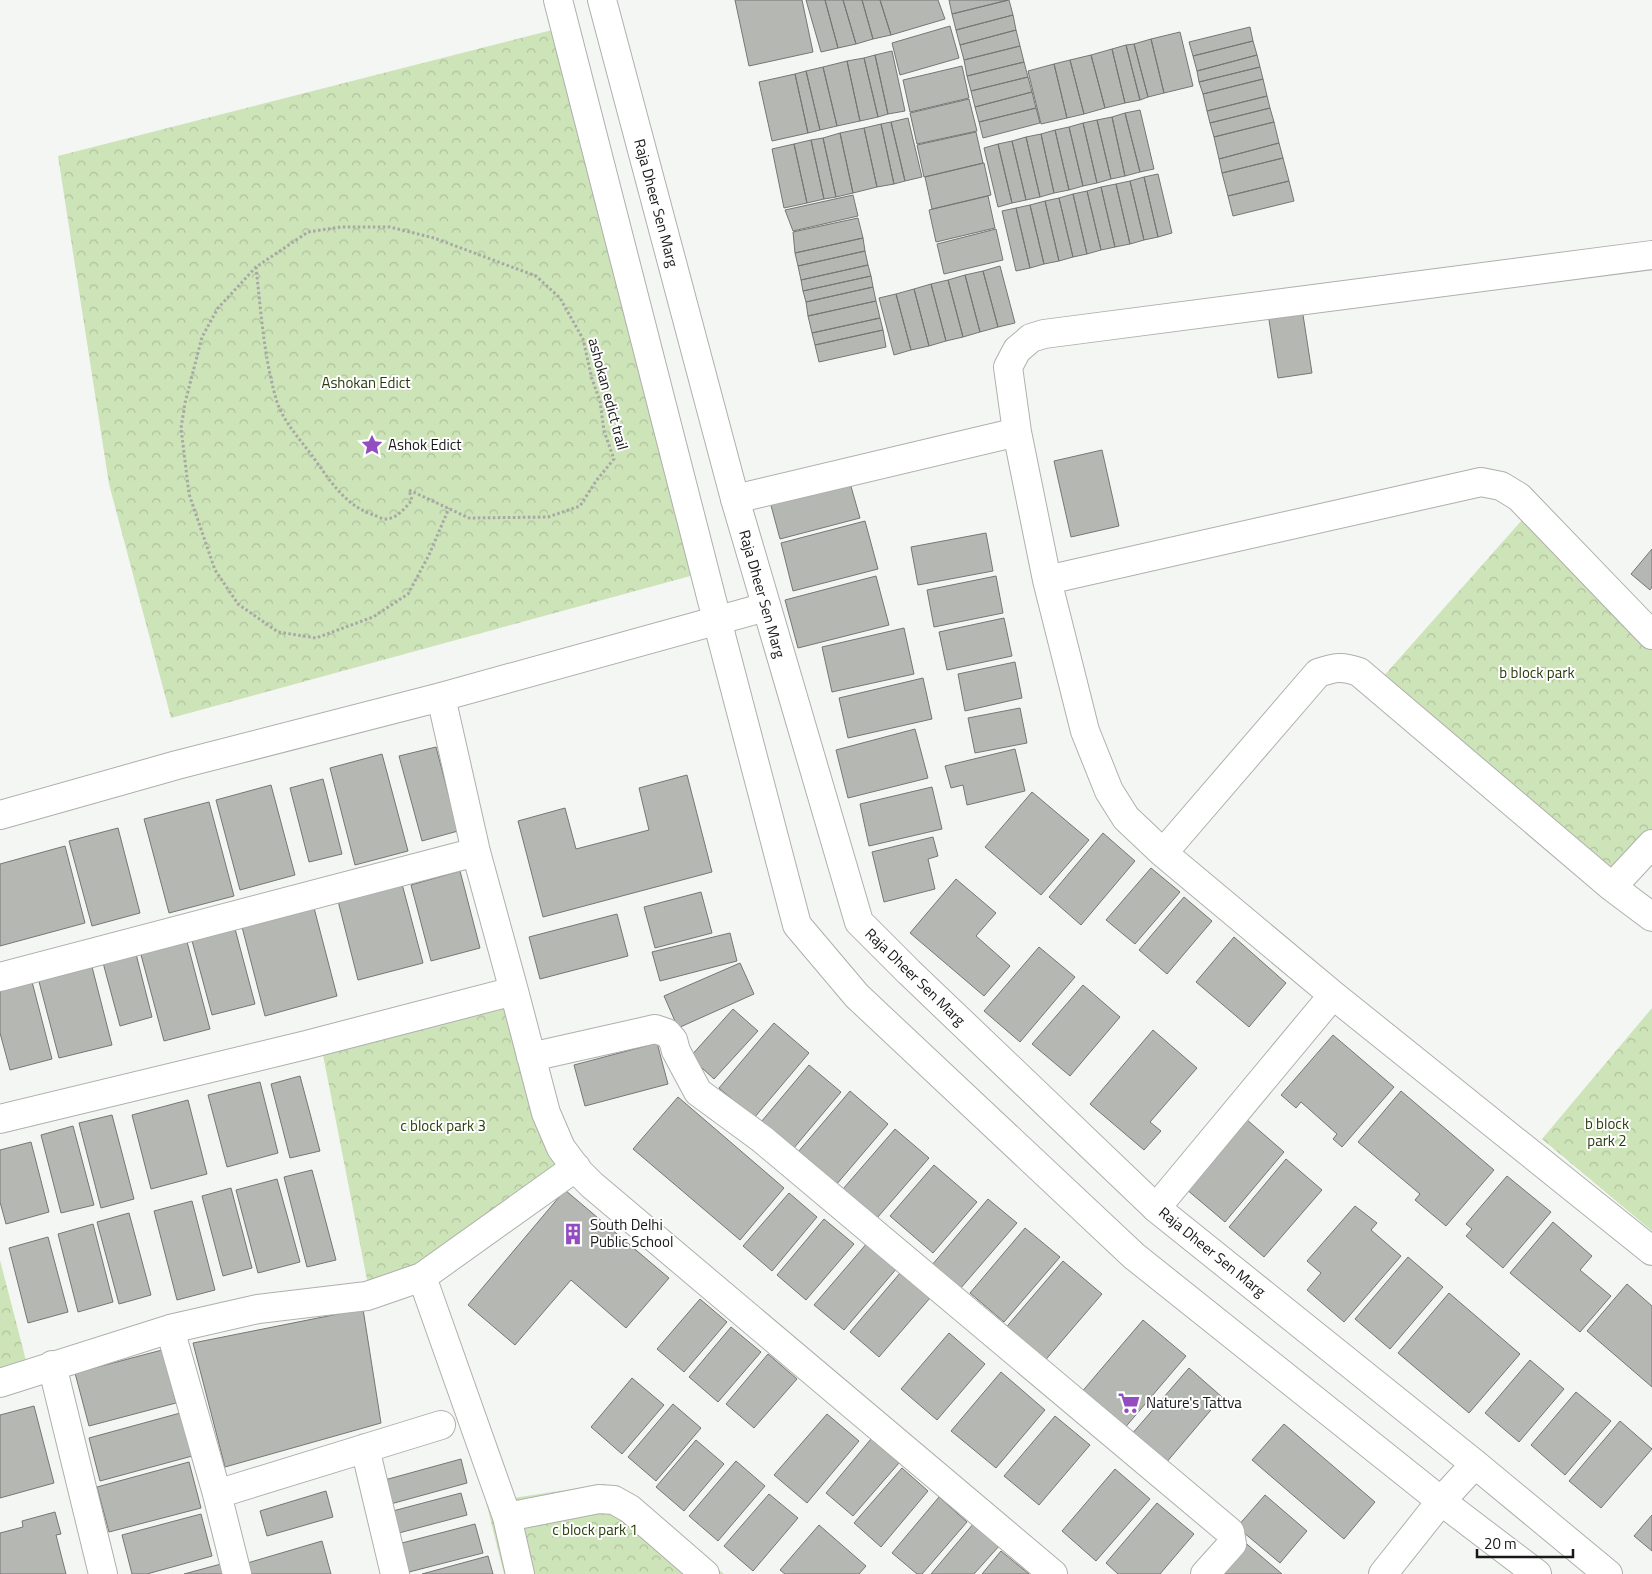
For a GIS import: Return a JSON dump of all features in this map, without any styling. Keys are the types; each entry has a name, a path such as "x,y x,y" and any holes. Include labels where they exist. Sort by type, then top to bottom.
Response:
{"street":[{"path":"558,0 797,925 857,996 1134,1256 1441,1502 1536,1574"},
{"name":"Raja Dheer Sen Marg","path":"602,0 735,499 859,922 916,979 1156,1208 1475,1464 1608,1574"},
{"path":"1652,256 1044,334 1031,338 1016,350 1008,366 1017,432 1047,580 1085,731 1109,791 1126,818 1163,853 1333,995 1652,1251"},
{"path":"735,499 1017,432"},
{"path":"1047,580 1481,482 1501,486 1519,497 1652,635"},
{"path":"0,815 176,765 442,697 766,607"},
{"path":"1163,853 1318,674 1335,667 1360,672 1612,887 1652,917"},
{"path":"442,697 476,852 546,1113 561,1148 592,1185 1053,1574"},
{"path":"1612,887 1652,844"},
{"path":"0,978 476,852"},
{"path":"1,1114 306,1045 514,991"},
{"path":"1156,1208 1333,995"},
{"path":"531,1057 655,1029 667,1033 673,1040 676,1051 698,1092 762,1139 1230,1532 1232,1544 1205,1574"},
{"path":"0,1383 170,1329 258,1309 367,1296 422,1277 576,1167"},
{"path":"422,1277 506,1517 520,1574"},
{"path":"170,1329 237,1574"},
{"path":"52,1365 103,1574"},
{"path":"216,1494 441,1424"},
{"path":"365,1448 395,1574"},
{"path":"1382,1574 1475,1464"},
{"path":"506,1517 600,1499 614,1500 630,1510 705,1574"}],"path":[{"name":"ashokan edict trail","path":"256,267 268,363 278,404 292,432 310,453 327,478 342,495 363,512 385,519 401,513 412,500 409,490 449,508 469,518 548,517 580,506 596,481 614,459 604,431 600,402 592,379 583,339 560,298 536,276 434,238 390,227 342,227 308,232 256,267 218,308 202,337 180,428 189,494 214,570 238,604 278,632 316,638 373,617 408,594 429,555 449,508"}],"green space":[{"name":"Ashokan Edict","path":"552,30 694,575 171,718 109,484 58,156"},
{"name":"b block park","path":"1529,512 1652,624 1652,861 1628,888 1374,687"},
{"name":"c block park 3","path":"514,991 570,1159 422,1277 369,1290 323,1055"},
{"name":"b block park 2","path":"1652,1008 1652,1231 1542,1139"},
{"path":"0,1260 30,1376 0,1384"},
{"name":"c block park 1","path":"605,1484 641,1507 724,1574 504,1574 486,1502"}],"building":[{"path":"735,0 802,0 813,52 749,66"},
{"path":"806,0 825,0 838,48 821,52"},
{"path":"825,0 843,0 856,44 838,48"},
{"path":"843,0 862,0 873,39 856,44"},
{"path":"862,0 880,0 891,35 873,39"},
{"path":"880,0 938,0 945,19 891,35"},
{"path":"949,0 1008,0 952,14"},
{"path":"1009,0 1013,15 956,30 952,14"},
{"path":"1013,15 1016,30 960,45 956,30"},
{"path":"950,26 959,58 900,75 892,43"},
{"path":"1250,27 1253,41 1193,56 1189,42"},
{"path":"1016,30 1020,46 964,60 960,45"},
{"path":"1180,32 1193,86 1164,93 1151,39"},
{"path":"1151,39 1164,93 1148,97 1134,44"},
{"path":"1253,41 1257,55 1197,71 1193,56"},
{"path":"1134,44 1148,97 1140,100 1126,45"},
{"path":"1126,45 1140,100 1125,103 1112,49"},
{"path":"1020,46 1024,62 967,76 964,60"},
{"path":"1112,49 1125,103 1105,108 1091,55"},
{"path":"892,51 905,111 888,114 875,55"},
{"path":"875,55 888,114 878,117 864,58"},
{"path":"1091,55 1105,108 1084,114 1070,60"},
{"path":"1257,55 1260,67 1199,82 1197,71"},
{"path":"864,58 878,117 860,121 847,61"},
{"path":"1070,60 1084,114 1067,118 1054,64"},
{"path":"847,61 860,121 837,126 823,67"},
{"path":"1024,62 1028,77 971,91 967,76"},
{"path":"1054,64 1067,118 1041,124 1028,71"},
{"path":"962,66 969,98 910,112 903,80"},
{"path":"823,67 837,126 820,130 806,71"},
{"path":"1260,67 1263,79 1203,94 1199,82"},
{"path":"806,71 820,130 808,133 795,74"},
{"path":"795,74 808,133 772,141 759,82"},
{"path":"1028,77 1032,92 975,107 971,91"},
{"path":"1263,79 1267,96 1207,111 1203,94"},
{"path":"1032,92 1036,108 979,122 975,107"},
{"path":"1267,96 1270,108 1210,123 1207,111"},
{"path":"969,99 977,131 917,144 910,113"},
{"path":"1036,108 1040,123 983,138 979,122"},
{"path":"1270,108 1274,122 1214,137 1210,123"},
{"path":"1140,110 1154,169 1140,172 1125,113"},
{"path":"1125,113 1140,172 1125,176 1112,117"},
{"path":"1112,117 1125,176 1111,179 1097,120"},
{"path":"908,118 922,177 905,181 891,122"},
{"path":"1097,120 1111,179 1097,183 1083,123"},
{"path":"891,122 905,181 894,184 881,124"},
{"path":"1274,122 1279,143 1219,159 1214,137"},
{"path":"1083,123 1097,183 1083,186 1069,127"},
{"path":"881,124 894,184 877,187 864,128"},
{"path":"1069,127 1083,186 1069,190 1055,130"},
{"path":"864,128 877,187 853,193 840,133"},
{"path":"1055,130 1069,190 1054,193 1041,134"},
{"path":"976,132 983,163 924,177 917,145"},
{"path":"840,133 853,193 836,197 823,138"},
{"path":"1041,134 1054,193 1040,197 1026,137"},
{"path":"1026,137 1040,197 1026,200 1012,141"},
{"path":"823,138 836,197 824,199 811,140"},
{"path":"811,140 824,199 807,203 794,144"},
{"path":"1012,141 1026,200 1012,203 998,144"},
{"path":"1279,143 1283,158 1222,173 1219,159"},
{"path":"794,144 807,203 784,208 772,149"},
{"path":"998,144 1012,203 998,207 984,148"},
{"path":"1283,158 1289,181 1228,196 1222,173"},
{"path":"984,163 991,195 932,209 925,177"},
{"path":"1158,174 1172,233 1158,237 1144,177"},
{"path":"1144,177 1158,237 1144,240 1130,181"},
{"path":"1130,181 1144,240 1130,244 1116,184"},
{"path":"1289,181 1294,201 1233,216 1228,196"},
{"path":"1116,184 1130,244 1115,247 1101,187"},
{"path":"1101,187 1115,247 1101,250 1087,191"},
{"path":"1087,191 1101,250 1087,254 1073,194"},
{"path":"1073,194 1087,254 1073,257 1059,198"},
{"path":"853,195 858,216 793,231 785,210"},
{"path":"988,196 995,228 936,242 929,210"},
{"path":"1059,198 1073,257 1059,261 1045,201"},
{"path":"1045,201 1059,261 1044,264 1030,205"},
{"path":"1030,205 1044,264 1030,268 1016,208"},
{"path":"1016,208 1030,268 1016,271 1002,211"},
{"path":"858,218 863,238 795,253 793,232"},
{"path":"996,229 1003,260 944,274 937,244"},
{"path":"863,238 865,251 798,266 795,253"},
{"path":"865,251 868,265 801,280 798,266"},
{"path":"868,265 871,276 803,291 801,280"},
{"path":"1000,266 1015,323 998,327 983,271"},
{"path":"983,271 998,327 980,332 965,275"},
{"path":"965,275 980,332 963,337 948,280"},
{"path":"871,276 873,287 806,302 803,291"},
{"path":"948,280 963,337 946,341 931,284"},
{"path":"931,284 946,341 929,346 914,289"},
{"path":"873,287 876,301 808,316 806,302"},
{"path":"914,289 929,346 911,350 896,294"},
{"path":"896,294 911,350 894,355 879,298"},
{"path":"876,301 880,318 812,333 808,316"},
{"path":"1301,302 1312,373 1278,378 1267,307"},
{"path":"880,318 883,330 815,345 812,333"},
{"path":"883,330 886,347 819,362 815,345"},
{"path":"1102,450 1119,526 1071,537 1054,461"},
{"path":"848,476 860,518 780,539 769,498"},
{"path":"865,521 878,569 793,591 781,543"},
{"path":"986,533 993,571 918,585 911,547"},
{"path":"1652,549 1652,587 1650,590 1631,574"},
{"path":"876,576 889,625 798,648 785,600"},
{"path":"996,576 1003,613 934,627 927,590"},
{"path":"1004,618 1012,656 947,670 939,632"},
{"path":"904,628 914,674 832,692 822,647"},
{"path":"1015,662 1022,698 965,711 958,674"},
{"path":"923,678 932,719 848,738 839,698"},
{"path":"1020,708 1027,743 975,753 968,718"},
{"path":"915,729 928,778 848,798 836,750"},
{"path":"436,747 458,831 422,841 399,756"},
{"path":"1015,749 1025,791 967,805 963,785 951,788 945,766"},
{"path":"382,754 408,851 355,865 330,768"},
{"path":"687,775 712,872 543,917 518,821 565,808 576,849 649,830 639,788"},
{"path":"323,779 342,854 309,862 290,788"},
{"path":"271,785 295,875 240,890 216,800"},
{"path":"932,787 942,829 869,846 860,804"},
{"path":"1032,792 1089,840 1041,895 985,847"},
{"path":"209,802 234,896 169,913 144,819"},
{"path":"118,828 140,913 92,926 69,841"},
{"path":"1103,833 1135,861 1081,925 1049,897"},
{"path":"933,837 938,856 928,859 935,889 884,902 872,852"},
{"path":"65,846 85,923 0,946 0,864"},
{"path":"1151,868 1180,892 1135,944 1106,920"},
{"path":"460,871 480,948 431,961 411,885"},
{"path":"956,879 996,913 976,936 1010,966 984,996 910,933"},
{"path":"402,884 423,963 358,980 338,901"},
{"path":"701,892 712,933 655,948 644,907"},
{"path":"1184,897 1212,921 1167,974 1139,950"},
{"path":"313,904 337,996 265,1016 241,923"},
{"path":"617,914 628,956 540,979 529,937"},
{"path":"234,925 255,1004 212,1015 191,937"},
{"path":"730,933 737,961 660,981 652,952"},
{"path":"1234,937 1286,983 1249,1027 1196,982"},
{"path":"186,938 210,1029 164,1041 140,951"},
{"path":"1039,947 1075,977 1020,1042 984,1011"},
{"path":"135,950 152,1017 120,1026 102,959"},
{"path":"90,959 112,1045 59,1058 37,974"},
{"path":"740,963 754,994 678,1028 664,996"},
{"path":"30,974 52,1059 10,1070 0,1033 0,982"},
{"path":"1083,985 1120,1017 1070,1076 1032,1044"},
{"path":"733,1009 758,1031 714,1079 690,1057"},
{"path":"774,1023 809,1053 754,1118 719,1088"},
{"path":"1153,1030 1197,1068 1150,1122 1161,1131 1144,1150 1090,1104"},
{"path":"1333,1035 1394,1087 1342,1147 1333,1139 1337,1134 1301,1102 1296,1108 1281,1095"},
{"path":"657,1043 668,1084 585,1106 574,1065"},
{"path":"809,1065 841,1092 788,1155 756,1128"},
{"path":"300,1076 320,1151 290,1158 271,1084"},
{"path":"260,1082 278,1153 227,1167 208,1095"},
{"path":"850,1091 888,1124 830,1192 792,1159"},
{"path":"1401,1091 1494,1170 1446,1226 1415,1200 1420,1194 1358,1142"},
{"path":"678,1097 784,1188 740,1240 633,1149"},
{"path":"188,1100 207,1174 151,1189 132,1115"},
{"path":"112,1115 134,1199 101,1208 79,1123"},
{"path":"1246,1119 1284,1152 1225,1222 1186,1189"},
{"path":"73,1126 94,1205 61,1213 41,1135"},
{"path":"895,1129 929,1158 877,1218 843,1189"},
{"path":"31,1142 49,1212 6,1224 0,1202 0,1150"},
{"path":"1286,1159 1322,1190 1264,1257 1229,1227"},
{"path":"934,1165 977,1202 933,1253 890,1216"},
{"path":"312,1170 336,1260 307,1267 284,1177"},
{"path":"1507,1176 1551,1212 1503,1268 1466,1236 1472,1229 1466,1224"},
{"path":"277,1179 300,1262 258,1273 236,1190"},
{"path":"231,1188 252,1268 223,1276 202,1196"},
{"name":"South Delhi Public School","path":"565,1190 669,1278 626,1328 571,1280 515,1345 468,1305"},
{"path":"789,1193 817,1217 772,1271 743,1246"},
{"path":"988,1199 1017,1223 960,1289 932,1265"},
{"path":"192,1201 215,1290 177,1300 154,1211"},
{"path":"1355,1206 1377,1223 1371,1230 1401,1256 1344,1322 1307,1290 1321,1273 1307,1261"},
{"path":"129,1213 151,1295 119,1304 97,1222"},
{"path":"824,1219 854,1244 806,1300 777,1275"},
{"path":"1553,1222 1592,1256 1580,1270 1611,1296 1580,1332 1510,1273"},
{"path":"93,1224 113,1302 78,1312 58,1234"},
{"path":"1025,1228 1060,1257 1004,1322 970,1293"},
{"path":"48,1237 68,1312 28,1323 9,1248"},
{"path":"868,1242 898,1267 844,1330 814,1305"},
{"path":"1408,1257 1443,1287 1390,1349 1355,1319"},
{"path":"1063,1261 1102,1294 1042,1364 1003,1331"},
{"path":"900,1273 930,1298 879,1357 850,1332"},
{"path":"1627,1284 1652,1306 1652,1387 1587,1331"},
{"path":"1449,1293 1520,1354 1469,1413 1398,1353"},
{"path":"700,1299 727,1322 684,1372 657,1349"},
{"path":"363,1309 381,1423 225,1467 193,1343"},
{"path":"1143,1320 1186,1356 1123,1430 1080,1394"},
{"path":"731,1327 761,1352 718,1402 689,1377"},
{"path":"949,1333 985,1364 937,1420 901,1389"},
{"path":"162,1350 176,1403 89,1426 75,1373"},
{"path":"768,1354 797,1379 754,1428 726,1404"},
{"path":"1530,1360 1564,1389 1519,1442 1485,1413"},
{"path":"1189,1368 1222,1397 1165,1464 1131,1435"},
{"path":"1001,1372 1045,1410 996,1468 951,1431"},
{"path":"632,1378 664,1405 622,1454 591,1427"},
{"path":"1576,1392 1611,1421 1565,1475 1531,1445"},
{"path":"673,1404 701,1428 656,1481 628,1457"},
{"path":"34,1406 54,1483 0,1498 0,1415"},
{"path":"184,1412 196,1455 100,1481 89,1438"},
{"path":"827,1414 859,1441 807,1503 774,1475"},
{"path":"1055,1416 1090,1445 1039,1505 1004,1476"},
{"path":"1620,1421 1652,1449 1601,1508 1569,1481"},
{"path":"1284,1424 1375,1502 1344,1539 1252,1460"},
{"path":"871,1439 899,1463 853,1516 826,1493"},
{"path":"696,1440 724,1464 684,1511 656,1487"},
{"path":"461,1459 467,1483 387,1505 381,1481"},
{"path":"736,1461 765,1486 718,1541 689,1516"},
{"path":"189,1462 201,1508 109,1532 97,1487"},
{"path":"902,1468 928,1491 881,1547 854,1523"},
{"path":"1115,1469 1150,1499 1096,1561 1062,1531"},
{"path":"326,1491 333,1517 267,1536 260,1511"},
{"path":"461,1493 467,1515 395,1534 389,1512"},
{"path":"769,1494 798,1518 753,1571 724,1546"},
{"path":"1265,1495 1307,1531 1280,1563 1237,1527"},
{"path":"939,1497 967,1522 922,1574 917,1574 892,1553"},
{"path":"1157,1503 1194,1534 1160,1574 1118,1574 1106,1563"},
{"path":"55,1512 61,1534 56,1535 66,1574 0,1574 0,1533 23,1527 22,1521"},
{"path":"201,1514 212,1556 147,1574 132,1574 122,1535"},
{"path":"1652,1515 1652,1551 1634,1536"},
{"path":"974,1523 1000,1545 974,1574 931,1574"},
{"path":"475,1524 483,1553 409,1572 402,1543"},
{"path":"819,1525 866,1566 859,1574 785,1574 780,1570"},
{"path":"1242,1540 1282,1574 1216,1574"},
{"path":"322,1541 331,1574 247,1574 244,1564"},
{"path":"1001,1551 1029,1574 982,1574"},
{"path":"488,1556 493,1574 422,1574"},
{"path":"221,1564 224,1574 184,1574"}],"place":[{"name":"Ashok Edict","path":"372,445"},
{"name":"South Delhi Public School","path":"573,1234"},
{"name":"Nature's Tattva","path":"1129,1403"}]}
